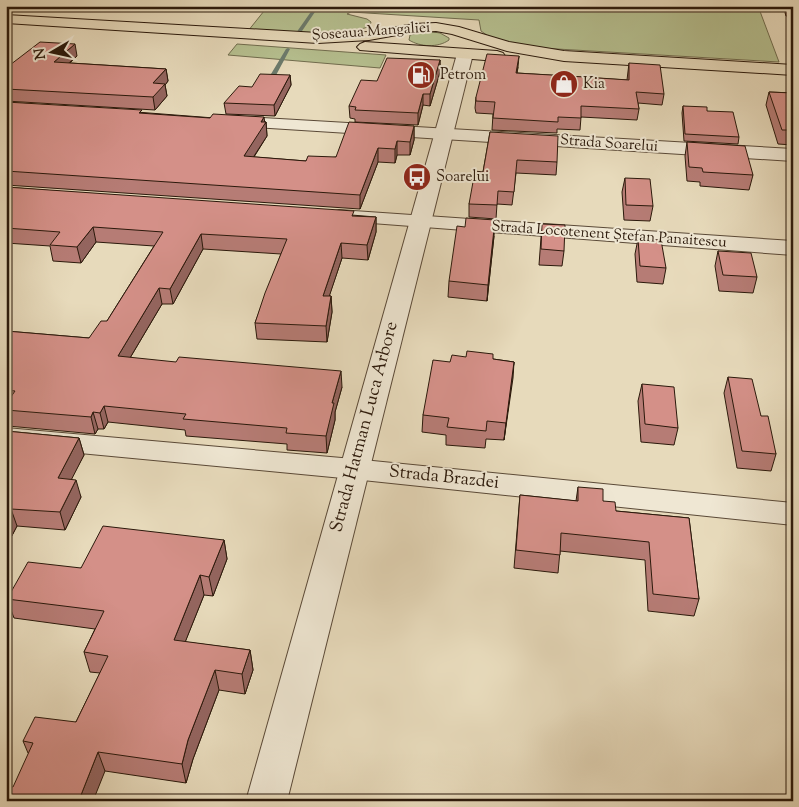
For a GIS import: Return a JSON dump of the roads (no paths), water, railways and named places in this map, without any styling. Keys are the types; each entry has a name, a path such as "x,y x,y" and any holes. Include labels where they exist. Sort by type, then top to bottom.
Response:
{"main road":[{"name":"Șoseaua Mangaliei","path":"6,19 303,38 369,36 414,28 446,28 463,44 793,75"},
{"name":"Șoseaua Mangaliei","path":"6,24 411,50 463,44 507,46 564,56 793,70"},
{"path":"411,50 398,44 394,37 403,31 414,28"}],"street":[{"name":"Strada Hatman Luca Arbore","path":"266,801 353,469 445,133 463,44"},
{"name":"Strada Soarelui","path":"206,120 793,155"},
{"name":"Strada Locotenent Ștefan Panaitescu","path":"322,215 793,248"},
{"name":"Strada Brazdei","path":"6,437 353,469 793,514"}],"waterway":[{"path":"298,33 317,6"},
{"path":"271,79 288,49"}],"place":[{"name":"Petrom","path":"421,75"},
{"name":"Kia","path":"564,84"},
{"name":"Soarelui","path":"417,177"}]}
